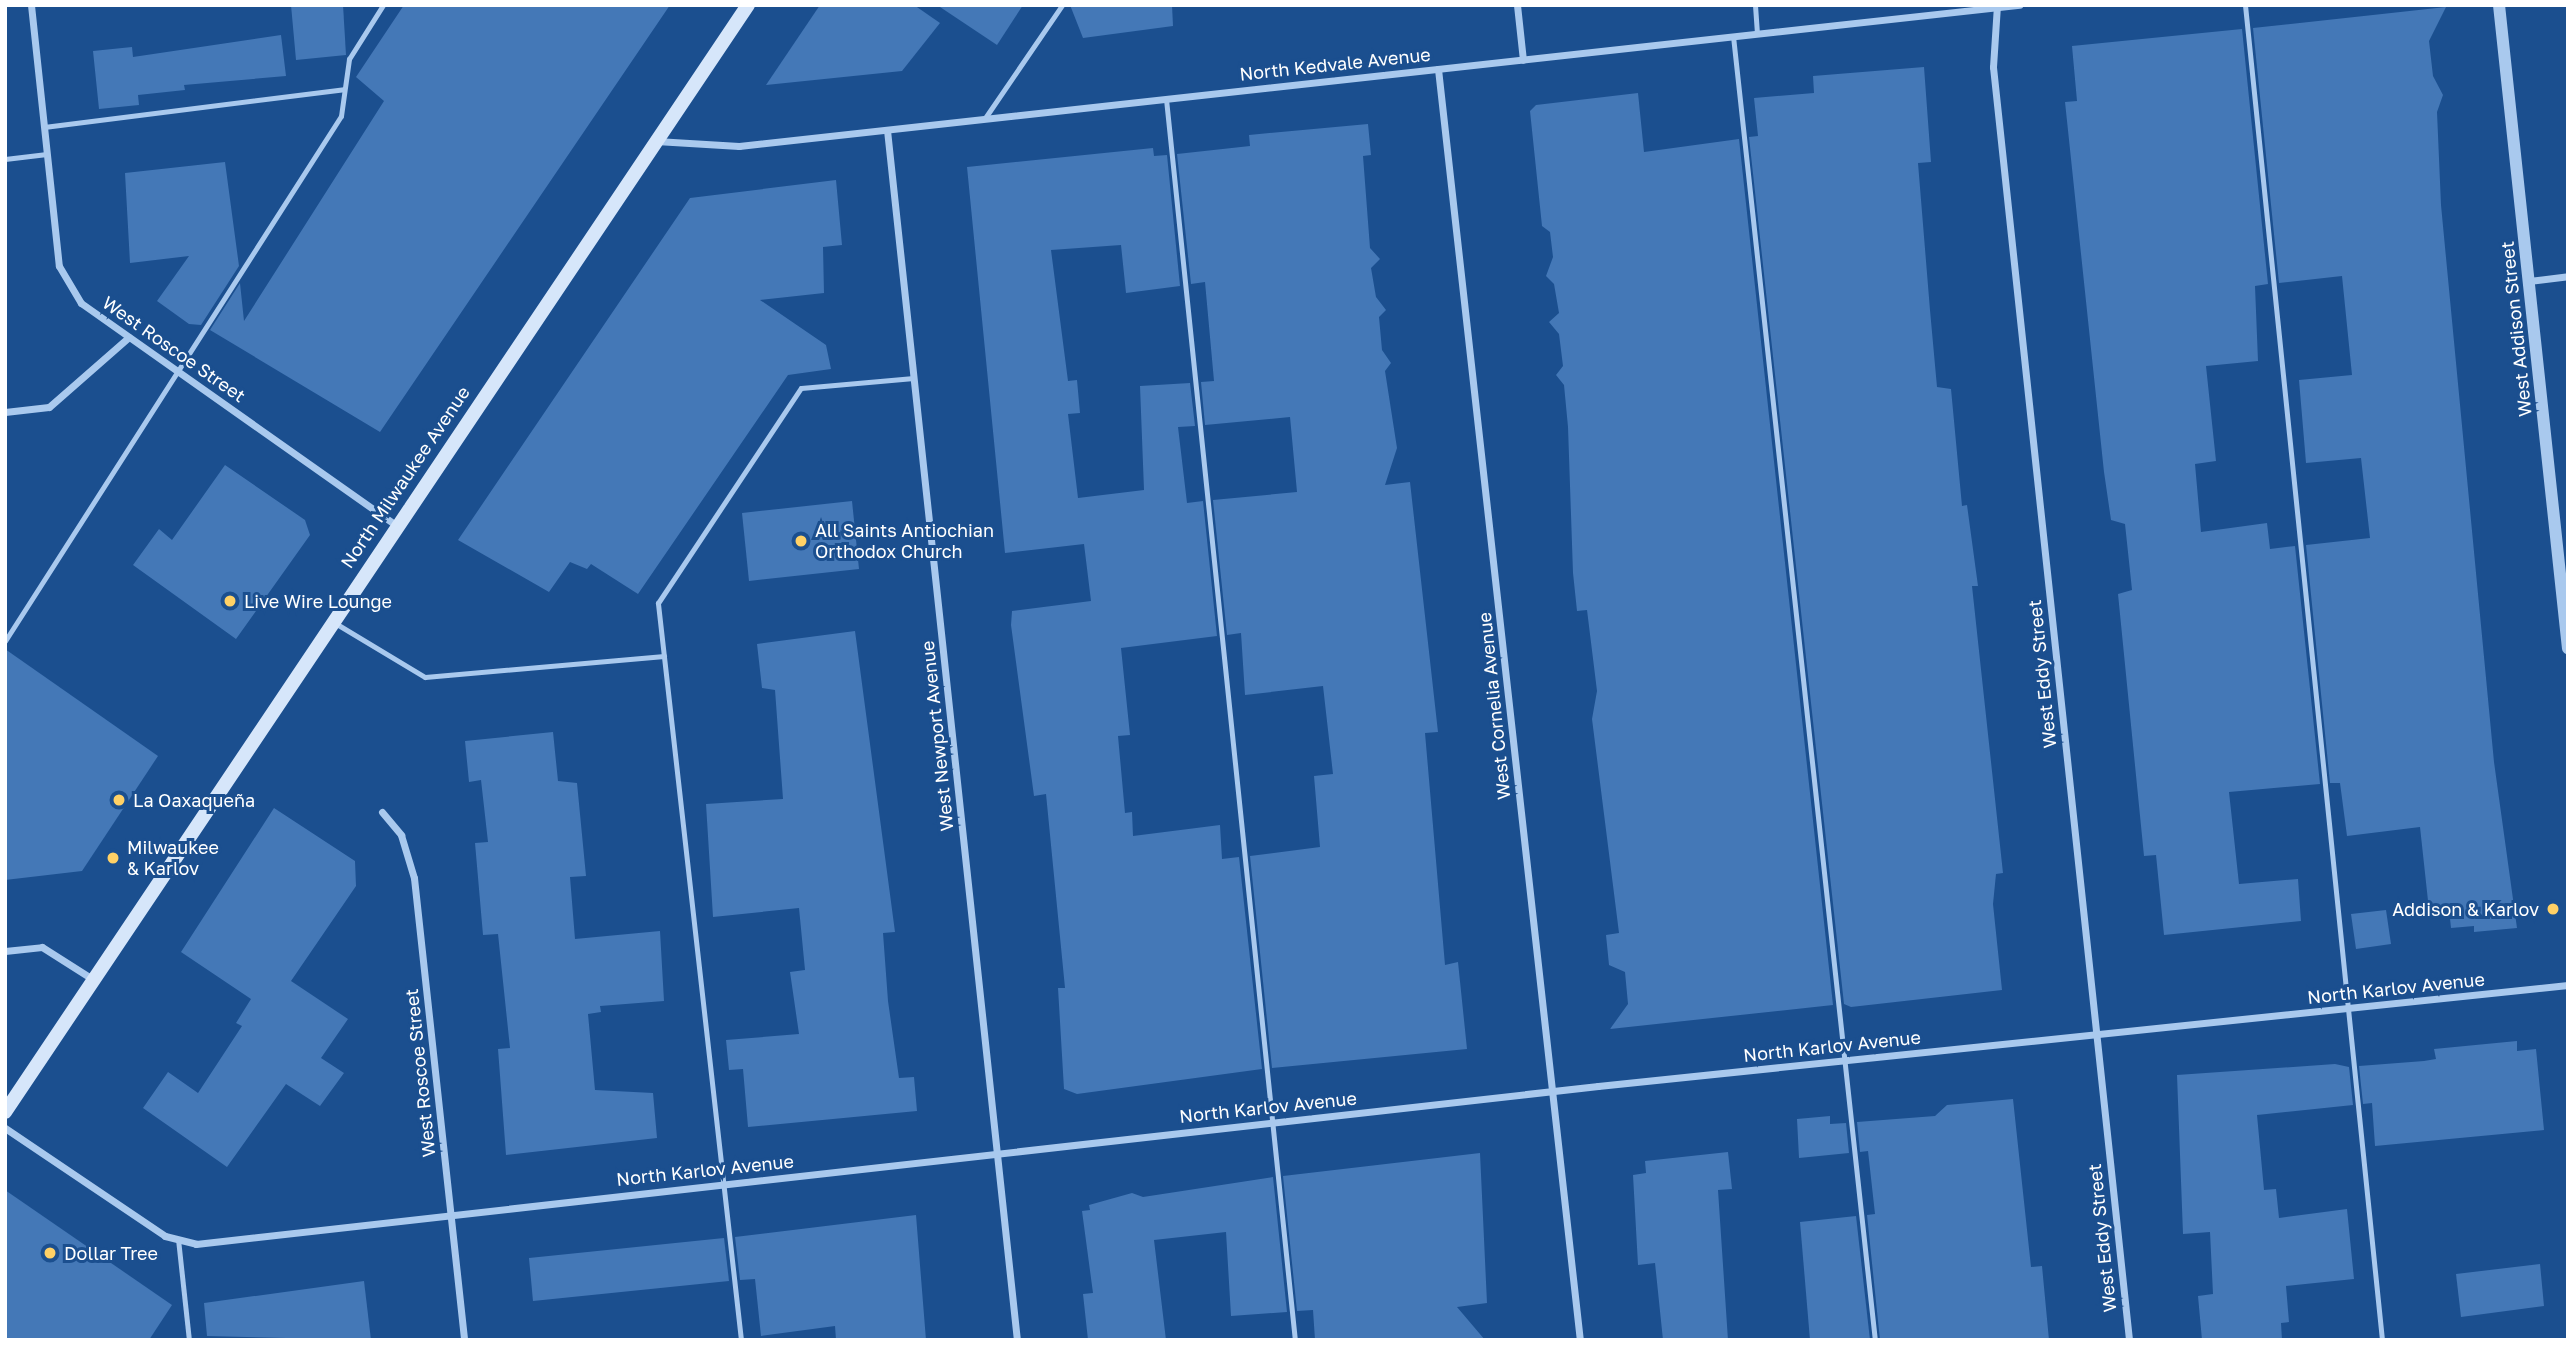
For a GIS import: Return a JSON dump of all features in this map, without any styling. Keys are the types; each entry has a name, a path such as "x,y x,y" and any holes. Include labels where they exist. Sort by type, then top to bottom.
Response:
{"main road":[{"name":"North Milwaukee Avenue","path":"5,1112 396,525 748,5"}],"street":[{"name":"West Roscoe Street","path":"31,5 59,267 81,303 396,525"},
{"path":"1517,5 1523,60"},
{"name":"North Kedvale Avenue","path":"654,141 740,146 2019,5"},
{"name":"West Addison Street","path":"2500,5 2568,648"},
{"name":"West Eddy Street","path":"1997,6 1993,67 2129,1340"},
{"name":"West Cornelia Avenue","path":"1438,69 1580,1340"},
{"name":"West Newport Avenue","path":"887,130 1017,1340"},
{"path":"2529,281 2568,276"},
{"path":"5,412 49,407 129,337"},
{"name":"West Roscoe Street","path":"382,812 401,835 414,878 464,1340"},
{"path":"5,951 42,947 94,980"},
{"name":"North Karlov Avenue","path":"5,1128 178,1239 196,1244 1553,1091 2568,985"}],"lane":[{"path":"5,641 341,116 349,59 383,5"},
{"path":"985,119 1062,5"},
{"path":"1755,5 1758,34"},
{"path":"2245,5 2382,1340"},
{"path":"1733,36 1875,1340"},
{"path":"44,127 344,89"},
{"path":"1166,99 1295,1340"},
{"path":"5,159 47,154"},
{"path":"741,1340 658,603 801,388 914,378"},
{"path":"332,621 425,677 664,656"},
{"path":"178,1239 189,1340"}],"building":[{"path":"291,5 343,5 346,55 296,60"},
{"path":"404,5 670,5 380,432 210,330 240,283 244,321 384,101 356,77"},
{"path":"820,5 914,5 940,23 902,71 766,85"},
{"path":"937,5 1023,5 997,45"},
{"path":"1070,5 1172,5 1173,26 1083,38"},
{"path":"2446,7 2429,41 2433,76 2443,95 2437,112 2441,205 2494,762 2517,928 2474,932 2474,926 2451,928 2449,909 2429,910 2420,827 2347,836 2340,783 2330,783 2306,545 2370,538 2361,458 2306,463 2299,380 2352,375 2342,276 2279,283 2253,28"},
{"path":"2242,29 2268,284 2255,286 2258,361 2206,366 2216,461 2195,464 2201,532 2267,523 2270,549 2295,546 2320,784 2229,792 2239,884 2298,879 2301,921 2164,935 2156,855 2144,856 2118,594 2132,590 2125,524 2111,520 2104,472 2065,102 2077,101 2072,46"},
{"path":"281,35 286,76 184,85 185,90 138,95 139,105 99,109 93,51 132,47 133,57"},
{"path":"1924,67 1931,162 1918,163 1930,310 1937,387 1951,389 1962,506 1967,505 1978,586 1972,586 2003,873 1996,874 1993,904 2002,990 1851,1007 1844,1004 1749,137 1758,136 1754,98 1814,93 1813,76"},
{"path":"1638,93 1644,152 1739,139 1833,1005 1610,1029 1628,1004 1625,972 1609,965 1606,935 1619,933 1592,719 1597,691 1587,610 1577,611 1573,573 1568,427 1564,385 1556,375 1563,366 1559,334 1549,322 1559,313 1554,284 1546,276 1553,257 1550,232 1542,226 1530,111 1536,105"},
{"path":"1368,124 1371,155 1363,156 1370,248 1380,259 1371,268 1376,297 1386,310 1379,317 1382,350 1391,363 1385,371 1397,448 1385,485 1410,482 1438,732 1425,733 1445,965 1458,962 1467,1049 1272,1068 1250,856 1320,847 1314,776 1333,774 1323,686 1245,695 1241,633 1227,635 1213,500 1297,492 1290,417 1205,425 1201,382 1214,381 1205,282 1191,284 1177,154 1250,146 1249,135"},
{"path":"1153,148 1154,156 1167,155 1180,286 1126,293 1121,245 1051,250 1068,381 1077,380 1080,413 1068,414 1078,498 1144,490 1140,386 1190,383 1195,426 1178,427 1187,503 1203,501 1217,636 1121,648 1130,735 1118,736 1125,813 1132,812 1133,836 1220,825 1222,859 1239,857 1262,1069 1077,1094 1064,1089 1058,988 1065,988 1046,794 1034,796 1011,625 1012,611 1091,601 1084,544 1005,553 967,167"},
{"path":"225,162 239,266 201,325 189,324 157,301 189,256 130,263 125,173"},
{"path":"836,180 842,245 823,247 824,293 760,300 826,345 831,369 788,375 638,594 591,564 587,569 570,562 549,592 458,540 690,198"},
{"path":"225,465 305,520 310,535 236,639 133,565 159,529 172,540"},
{"name":"All Saints Antiochian Orthodox Church","path":"852,501 859,569 749,581 742,513"},
{"path":"855,631 895,932 883,933 888,1001 899,1078 914,1077 917,1111 748,1127 743,1069 729,1070 726,1040 799,1034 790,972 805,970 799,908 713,917 706,804 783,799 775,690 762,688 757,644"},
{"path":"5,649 158,756 82,871 5,880"},
{"path":"553,732 558,781 577,783 586,876 570,877 575,939 660,931 664,1001 600,1006 601,1012 588,1014 595,1090 653,1093 657,1138 506,1155 498,1049 510,1048 498,934 483,935 475,843 488,842 481,780 469,782 465,741"},
{"path":"274,808 355,861 356,886 291,981 348,1019 321,1058 344,1073 320,1106 286,1084 227,1167 143,1108 168,1072 198,1093 242,1026 236,1023 251,999 181,952"},
{"path":"2386,910 2391,944 2356,949 2351,914"},
{"path":"2517,1041 2517,1051 2536,1049 2544,1130 2375,1146 2372,1103 2363,1104 2359,1066 2424,1061 2436,1059 2434,1049"},
{"path":"2335,1064 2349,1067 2353,1105 2257,1115 2264,1190 2276,1189 2279,1218 2347,1209 2354,1279 2286,1286 2289,1322 2281,1323 2282,1340 2202,1340 2198,1296 2213,1294 2210,1232 2183,1234 2177,1075"},
{"path":"2013,1099 2031,1267 2042,1266 2049,1340 1880,1340 1867,1215 1875,1214 1868,1151 1860,1152 1857,1122 1935,1116 1947,1105"},
{"path":"1830,1116 1830,1124 1846,1123 1849,1153 1799,1158 1797,1119"},
{"path":"1728,1152 1732,1189 1718,1190 1728,1340 1663,1340 1655,1263 1638,1265 1633,1175 1646,1173 1645,1161"},
{"path":"1480,1153 1487,1303 1457,1307 1485,1340 1315,1340 1313,1310 1297,1311 1283,1176"},
{"path":"1273,1177 1287,1312 1231,1316 1226,1232 1154,1240 1166,1340 1088,1340 1083,1294 1093,1293 1082,1211 1090,1210 1089,1205 1132,1193 1143,1197"},
{"name":"Dollar Tree","path":"5,1190 172,1305 149,1340 5,1340"},
{"path":"916,1215 926,1340 836,1340 835,1326 761,1336 755,1279 740,1280 735,1237"},
{"path":"1856,1216 1870,1340 1810,1340 1800,1222"},
{"path":"724,1238 729,1281 533,1301 529,1258"},
{"path":"2540,1264 2544,1306 2461,1317 2456,1274"},
{"path":"364,1281 371,1340 207,1336 204,1303"}],"place":[{"name":"All Saints Antiochian Orthodox Church","path":"801,541"},
{"name":"Live Wire Lounge","path":"230,601"},
{"name":"La Oaxaqueña","path":"119,800"},
{"name":"Milwaukee & Karlov","path":"113,858"},
{"name":"Addison & Karlov","path":"2553,909"},
{"name":"Dollar Tree","path":"50,1253"}]}
